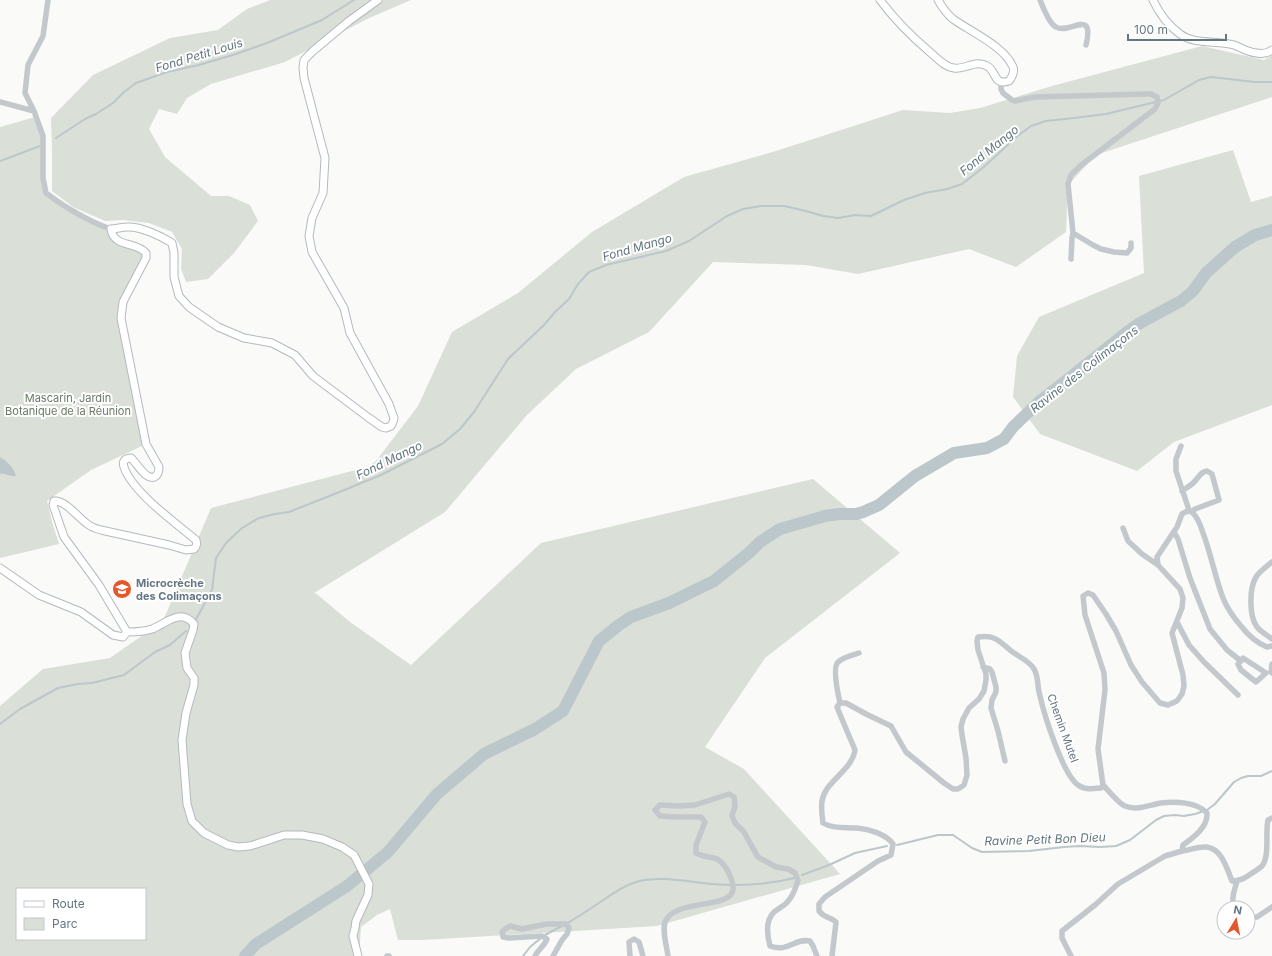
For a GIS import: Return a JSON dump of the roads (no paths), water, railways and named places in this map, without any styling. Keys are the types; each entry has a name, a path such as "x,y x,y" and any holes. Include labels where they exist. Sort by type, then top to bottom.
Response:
{"main road":[{"path":"127,632 99,585 64,537 53,505 54,501 58,501 67,506 91,526 101,530 169,544 186,550 194,549 197,543 196,540 155,506 135,486 125,470 123,463 124,460 131,458 145,474 150,477 158,475 159,466 146,444 121,318 123,302 146,258 146,253 142,248 116,240 112,236 111,230 127,226 137,228 162,237 172,243 174,253 174,277 179,296 189,308 218,327 244,338 272,343 295,355 313,376 368,418 386,428 393,422 394,418 389,404 350,333 344,308 312,252 309,236 312,218 323,193 325,158 312,114 303,68 304,60 313,51 349,21 378,0"},
{"path":"880,0 911,36 943,64 955,68 961,68 973,64 986,65 991,69 997,80 1001,82 1009,81 1013,72 1013,67 1004,55 991,43 953,18 942,7 938,0"},
{"path":"1153,0 1158,10 1168,22 1180,34 1187,38 1196,41 1229,44 1259,54 1272,50"},
{"path":"0,568 39,595 81,612 113,635 123,637 127,632"},
{"path":"127,632 138,632 152,628 174,618 182,617 189,619 194,624 194,630 186,653 187,668 194,678 194,685 185,718 182,740 188,804 192,821 204,833 228,845 238,847 250,846 284,835 302,835 323,839 354,854 369,884 368,895 356,921 353,936 358,956"}],"street":[{"path":"48,0 43,36 28,65 25,93 34,110 43,136 43,178 46,193 64,207 96,224 111,230"},
{"path":"1040,0 1055,27 1062,29 1077,24 1087,28 1088,32 1086,45"},
{"path":"1001,82 1001,89 1003,93 1015,101 1035,97 1146,94 1155,96 1158,100 1155,109 1080,166 1071,175 1068,184 1073,233 1071,259"},
{"path":"0,102 34,110"},
{"path":"1073,233 1093,245 1114,252 1128,253 1132,248 1131,243"},
{"path":"1182,446 1176,459 1176,471 1190,511 1194,513 1202,530 1223,599 1232,615 1245,632 1267,648 1272,646"},
{"path":"1158,565 1157,557 1177,527 1182,514 1219,500 1212,474 1207,471 1203,471 1199,474 1196,480 1182,491"},
{"path":"1124,528 1128,541 1142,554 1158,565 1180,589 1183,598 1182,608 1172,633 1183,675 1184,686 1182,694 1177,701 1168,705 1160,703 1142,682 1131,665 1116,631 1093,595 1088,593 1083,596 1085,615 1104,673 1105,690 1098,750 1103,785 1123,806 1135,809 1163,803 1191,803 1202,807 1207,813 1208,818 1196,836 1183,845 1182,851"},
{"path":"1174,532 1210,630 1227,650 1241,661"},
{"path":"1272,562 1256,577 1251,601 1252,616 1257,627 1272,639"},
{"path":"1177,622 1190,645 1204,662 1238,695"},
{"name":"Chemin Mutel","path":"840,703 846,702 891,726 906,752 944,783 953,789 958,789 964,785 967,775 961,727 963,719 969,708 979,699 984,691 986,680 978,650 978,637 988,636 998,639 1034,668 1037,677 1039,694 1058,751 1076,784 1086,789 1101,788 1103,785"},
{"path":"832,956 836,922 833,919 822,916 819,911 819,904 825,897 878,861 890,855 893,844 890,839 880,834 858,828 829,827 823,823 822,800 826,790 848,765 854,756 855,750 837,707 840,703 837,692 836,668 840,660 859,653"},
{"path":"1243,658 1266,673 1256,682 1241,670 1238,664 1241,661 1243,658"},
{"path":"1272,664 1272,673"},
{"path":"983,667 992,672 996,687 991,708 1005,762"},
{"path":"668,956 664,929 665,922 671,914 682,908 726,899 732,893 734,888 730,876 723,864 716,859 703,857 696,853 696,845 705,822 701,817 660,816 655,810 660,805 695,805 729,794 734,797 735,806 732,816 744,832 758,857 776,867 788,869 795,873 798,880 791,899 774,912 769,919 767,930 770,946 778,949 787,948 806,940 810,941 817,956"},
{"path":"1071,956 1062,938 1062,932 1118,884 1165,856 1182,851 1206,847 1213,849 1218,853 1232,881 1243,879 1262,866 1265,859 1267,843 1266,826 1268,820 1272,818"},
{"path":"1232,900 1237,881"},
{"path":"1256,917 1272,907"},
{"path":"535,956 540,948 544,946 547,939 542,936 503,937 502,932 510,926 522,929 547,924 566,924 569,928 567,934 553,956"},
{"path":"630,956 629,942 634,939 639,942 643,956"}],"waterway":[{"name":"Fond Petit Louis","path":"56,138 113,103 136,83 167,72 199,65 267,43 322,20 354,0"},
{"name":"Fond Mango","path":"194,623 212,590 216,558 226,543 242,528 259,518 289,512 381,475 442,444 460,429 474,412 508,359 569,299 578,284 589,272 606,265 666,251 689,241 727,216 743,209 761,206 784,206 823,216 838,218 855,215 871,216 904,200 962,184 985,166 1016,137 1031,126 1046,121 1106,114 1164,100 1199,80 1211,77 1255,82 1272,82"},
{"name":"Fond Petit Louis","path":"0,161 40,146"},
{"name":"Ravine des Colimaçons","path":"245,956 256,944 347,886 388,852 437,794 484,754 535,729 563,711 599,641 619,625 631,617 669,603 714,581 760,542 780,529 825,516 856,514 863,512 879,505 915,476 954,453 987,448 1004,439 1013,427 1039,402 1126,333 1140,323 1181,301 1193,291 1206,273 1235,247 1255,235 1272,230"},
{"name":"Fond Mango","path":"0,724 20,709 58,688 92,683 124,675 155,652 170,645 186,631"},
{"name":"Ravine Petit Bon Dieu","path":"897,845 938,835 953,835 972,848 982,852 1029,851 1080,846 1116,846 1130,840 1156,820 1164,816 1184,816 1207,810 1215,804 1234,782 1241,778 1248,776 1261,776 1272,771"},
{"name":"Ravine Petit Bon Dieu","path":"802,875 855,853 887,846"},
{"name":"Ravine Petit Bon Dieu","path":"566,924 622,888 645,880 664,879 712,884 743,885 763,884 794,878"},
{"name":"Ravine Petit Bon Dieu","path":"545,935 562,926"},
{"name":"Ravine Petit Bon Dieu","path":"523,956 530,947 541,938"}],"place":[{"name":"Microcrèche des Colimaçons","path":"122,589"}],"park label":[{"name":"Mascarin, Jardin Botanique de la Réunion","path":"68,404"}]}
